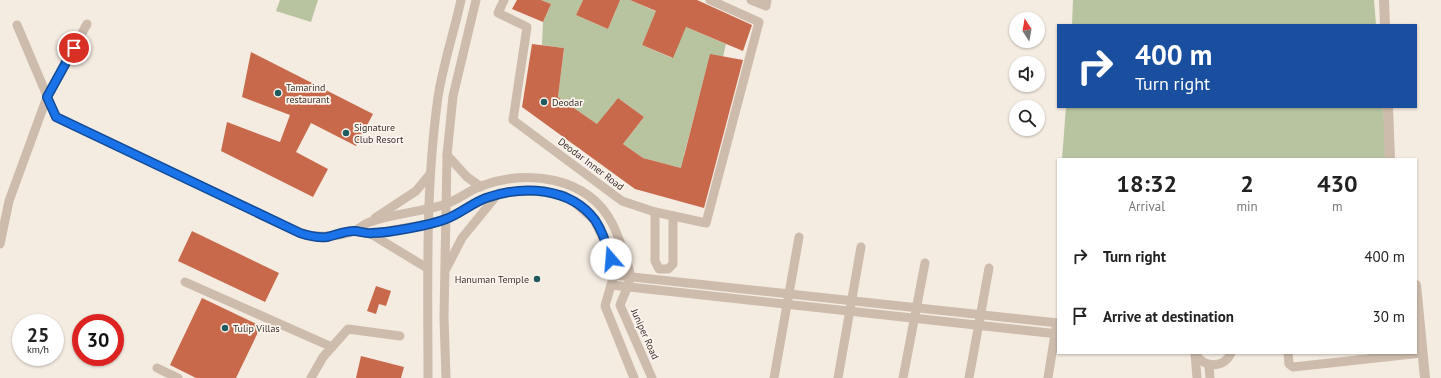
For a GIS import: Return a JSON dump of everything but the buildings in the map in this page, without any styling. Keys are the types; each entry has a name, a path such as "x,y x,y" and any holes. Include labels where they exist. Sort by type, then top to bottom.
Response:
{"street":[{"path":"428,378 427,268 430,174 438,96 461,0"},
{"path":"446,378 444,318 445,204 448,155 453,96 476,0"},
{"name":"Deodar Inner Road","path":"504,0 498,13 527,27 513,120 622,201 655,212 706,224 759,22 710,0"},
{"path":"751,0 766,6 767,0"},
{"path":"1384,0 1385,24"},
{"path":"0,244 9,201 47,97 88,24"},
{"path":"17,25 56,117 300,233 326,237 354,231 416,191 430,174"},
{"path":"1388,108 1390,158"},
{"path":"448,155 467,177 481,186"},
{"path":"369,222 445,204 481,186 506,179 532,177 557,181 580,189 598,204 611,221 616,232 630,277"},
{"path":"354,231 371,234 428,224 446,219 475,204 497,195 521,191 543,191 565,196 577,203 588,213 600,228 608,246 615,272 605,306 634,378"},
{"path":"445,271 462,238 497,195"},
{"path":"655,212 655,261 659,269 668,269 673,264 673,216"},
{"path":"371,234 427,268"},
{"path":"774,378 798,237"},
{"path":"838,378 861,248"},
{"path":"903,378 924,262"},
{"path":"969,378 989,268"},
{"path":"614,275 1057,323"},
{"name":"Juniper Road","path":"630,277 620,306 652,378"},
{"path":"185,282 332,347"},
{"path":"611,285 1057,334 1048,378"},
{"path":"1417,296 1425,378"},
{"path":"310,378 332,347 348,329 400,336"},
{"path":"1417,353 1422,353"},
{"path":"1195,354 1203,363 1209,365 1221,364 1230,354"},
{"path":"1195,354 1196,378"},
{"path":"1288,354 1289,364 1293,367 1342,357 1402,354"},
{"path":"1209,365 1210,378"},
{"path":"157,368 178,378"}],"green space":[{"path":"280,0 318,0 311,22 276,11"},
{"path":"541,0 583,0 576,15 608,29 616,10 615,0 630,0 664,15 651,24 642,45 672,58 674,22 726,44 723,57 710,55 684,155 695,159 692,171 643,158 623,144 644,117 618,98 605,114 613,122 607,131 558,97 564,48 542,45 543,22 551,4"},
{"path":"1073,0 1374,0 1376,24 1072,24"},
{"path":"1066,108 1383,108 1387,158 1062,158"}],"place":[{"name":"Tamarind restaurant","path":"278,93"},
{"name":"Deodar","path":"544,102"},
{"name":"Signature Club Resort","path":"346,133"},
{"name":"Hanuman Temple","path":"537,279"},
{"name":"Tulip Villas","path":"225,328"}],"route":[{"path":"74,48 47,97 56,117 300,233 326,237 354,231 371,234 428,224 446,219 486,198 509,192 532,190 565,196 581,206 600,228 608,246 611,259"}]}
